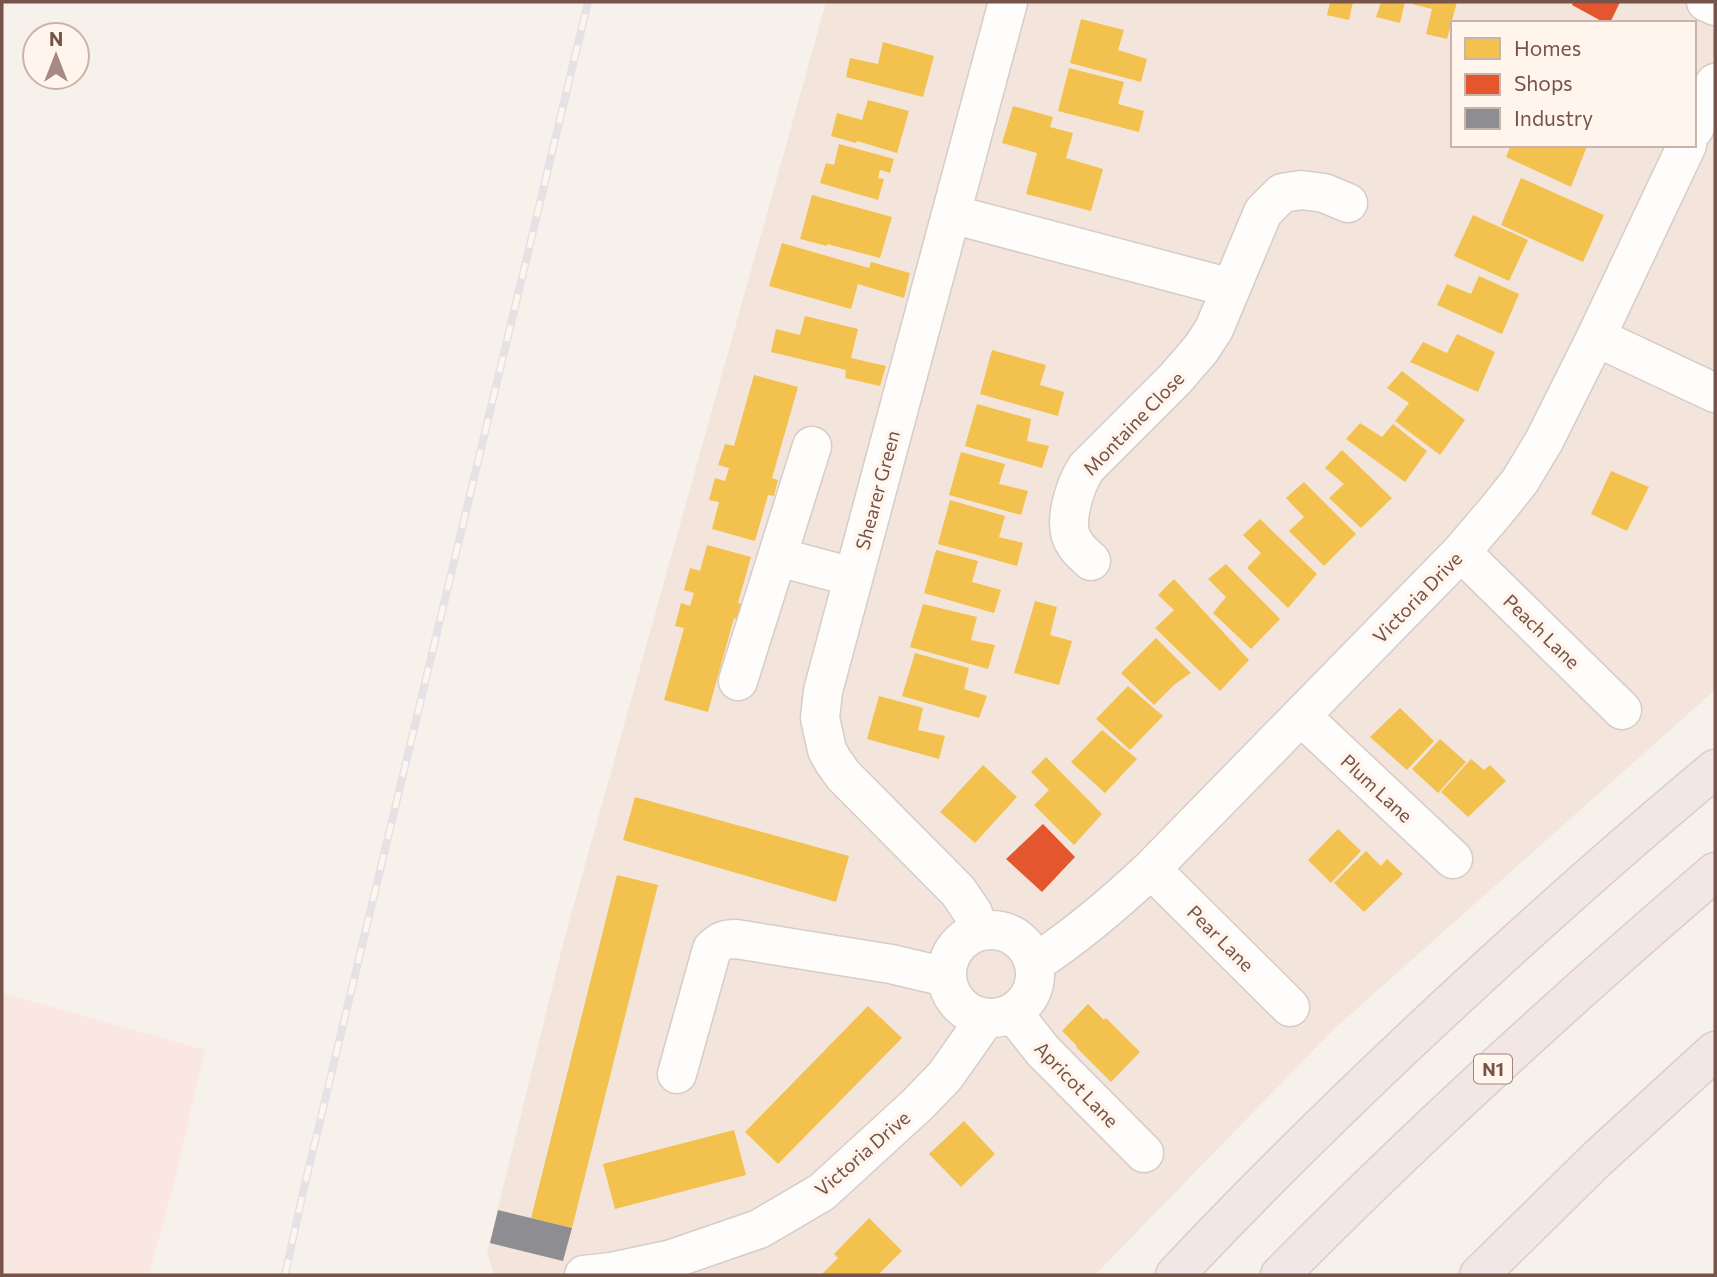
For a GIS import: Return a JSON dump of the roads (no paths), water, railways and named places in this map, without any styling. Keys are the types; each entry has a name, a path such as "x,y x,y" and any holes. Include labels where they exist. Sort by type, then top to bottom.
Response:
{"highway":[{"path":"1175,1275 1334,1113 1465,989 1600,867 1715,769"},
{"name":"N1","path":"1280,1275 1497,1065 1715,872"},
{"path":"1479,1275 1598,1158 1715,1051"}],"street":[{"name":"Shearer Green","path":"979,931 973,913 958,891 843,775 827,750 820,719 821,703 853,577 1008,2"},
{"path":"1706,2 1715,6"},
{"path":"1696,125 1715,83"},
{"name":"Victoria Drive","path":"1035,963 1088,926 1151,869 1461,552 1496,512 1544,441 1686,147"},
{"name":"Montaine Close","path":"1091,561 1074,544 1070,535 1070,514 1080,478 1086,468 1191,363 1214,329 1263,212 1282,193 1301,190 1324,193 1348,203"},
{"path":"951,214 1231,288"},
{"path":"1596,337 1715,393"},
{"path":"738,681 812,446"},
{"name":"Peach Lane","path":"1461,552 1622,710"},
{"path":"778,557 853,577"},
{"name":"Plum Lane","path":"1301,716 1453,859"},
{"name":"Pear Lane","path":"1151,869 1290,1006"},
{"path":"996,930 1013,935 1027,947 1035,963 1032,992 999,1016 967,1011 952,997 946,977 954,948 979,931 996,930"},
{"path":"677,1074 712,949 725,939 891,964 946,977"},
{"name":"Victoria Drive","path":"584,1275 674,1267 759,1229 822,1192 918,1104 999,1016"},
{"name":"Apricot Lane","path":"999,1016 1043,1051 1144,1153"}],"railway":[{"path":"285,1275 588,2"}]}
